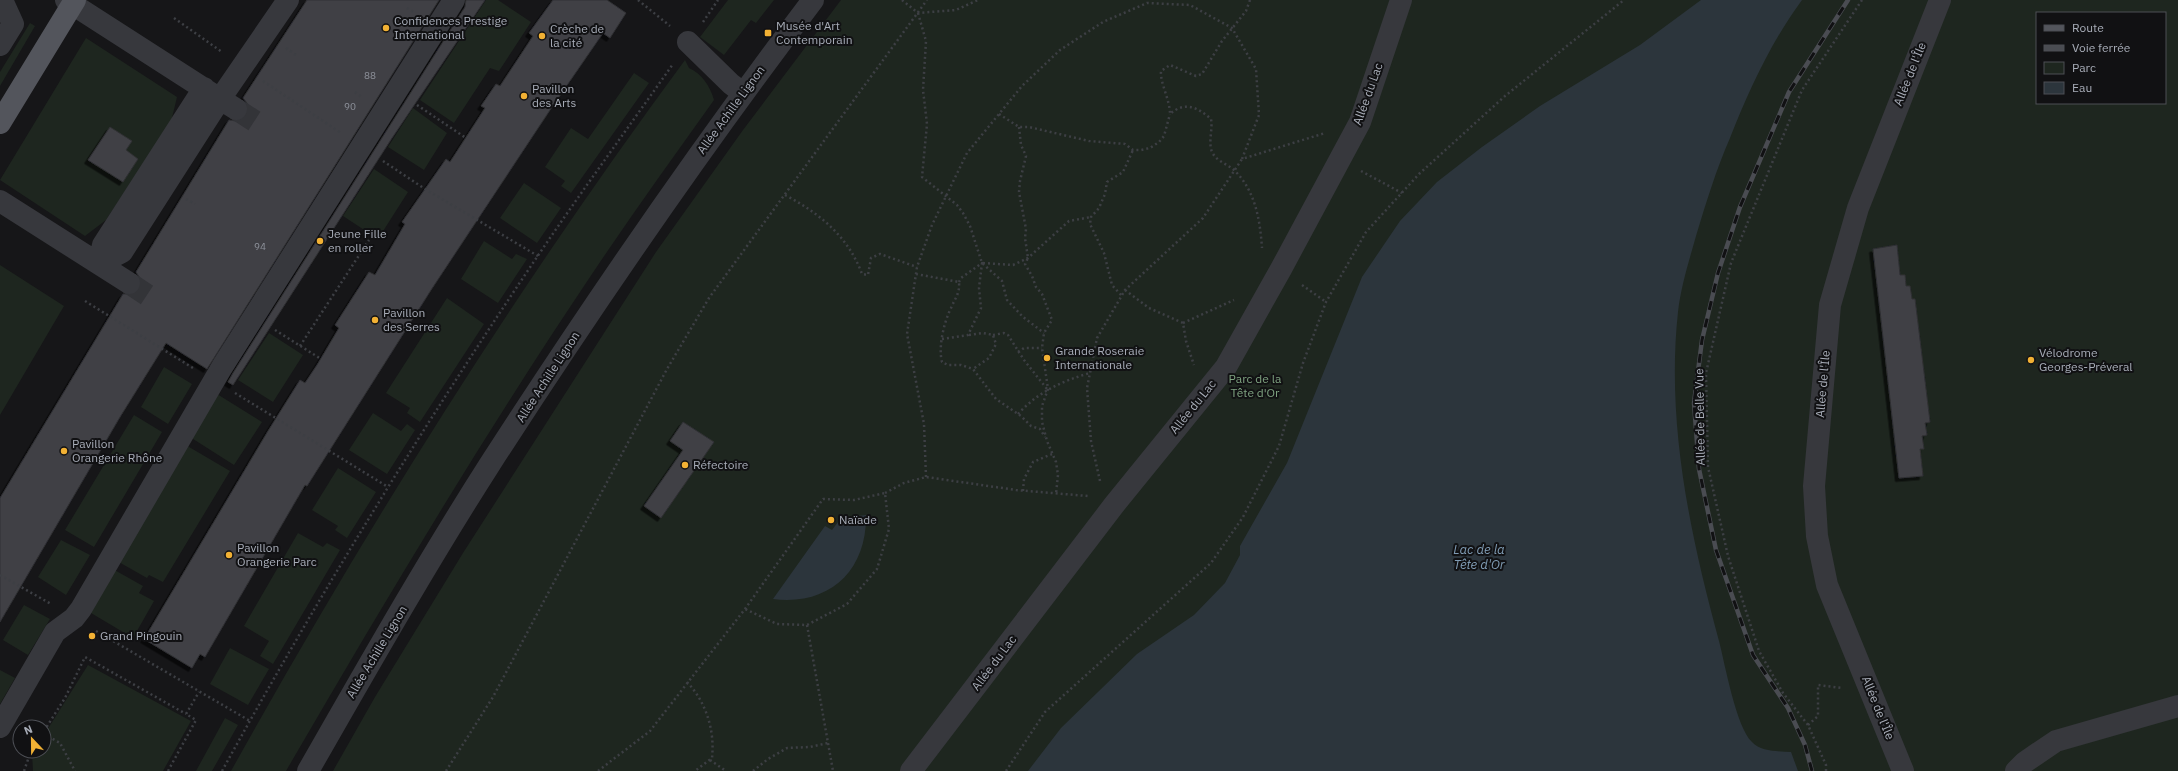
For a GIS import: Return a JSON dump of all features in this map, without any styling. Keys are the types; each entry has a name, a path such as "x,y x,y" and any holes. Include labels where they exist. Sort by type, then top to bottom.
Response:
{"main road":[{"path":"0,123 71,1"}],"street":[{"path":"0,45 13,24 2,0"},
{"path":"99,264 103,245 220,99 288,0"},
{"path":"0,728 55,632 74,618 81,609 218,374 454,0"},
{"name":"Allée Achille Lignon","path":"308,771 369,665 490,465 584,322 743,93 813,0"},
{"name":"Allée du Lac","path":"911,771 1109,501 1226,367 1278,275 1360,122 1401,0"},
{"name":"Allée de l'Île","path":"1903,771 1827,584 1817,536 1814,486 1830,305 1858,208 1940,0"},
{"path":"71,1 220,99"},
{"path":"688,42 743,93"},
{"path":"0,202 129,283"},
{"path":"2016,771 2025,762 2056,741 2178,706"}],"path":[{"path":"638,0 688,42"},
{"path":"222,771 388,487 538,256 718,0"},
{"path":"902,0 918,13 926,41 923,90 927,124 922,177 946,196 963,213 970,226 982,263 979,288 981,308 968,335"},
{"path":"446,771 493,697 667,369 709,298 926,0"},
{"path":"918,13 956,10 978,0"},
{"path":"1190,5 1191,0"},
{"path":"999,114 1019,127 1029,127 1089,141 1125,144 1133,150 1150,148 1159,142 1164,136 1170,114 1166,91 1160,76 1161,71 1170,65 1196,76 1202,74 1215,51 1246,11 1250,0"},
{"path":"1006,771 1045,712 1211,563 1243,517 1279,446 1303,363 1326,302 1366,232 1419,174 1505,96 1624,0"},
{"name":"Allée de Belle Vue","path":"1826,771 1826,765 1808,726 1783,693 1759,651 1728,556 1708,467 1706,373 1731,263 1802,90 1862,0"},
{"path":"598,771 650,730 745,609 823,499 854,500 885,493 904,483 926,477 1109,501 1091,441 1087,388 1097,338 1125,290 1203,218 1242,159 1259,115 1256,69 1232,28 1190,5 1147,3 1103,22 1060,50 1022,86 967,153 932,225 917,267 907,334 924,424 926,477"},
{"path":"174,18 242,67 425,189 538,256"},
{"path":"396,91 466,138"},
{"path":"1170,114 1184,106 1191,106 1211,119 1212,128 1210,146 1212,152 1217,159 1235,171 1246,185 1254,200 1259,217 1263,254 1278,275 1326,302"},
{"path":"1242,159 1360,122"},
{"path":"1019,127 1021,145 1026,156 1019,192 1026,229 1025,238 1028,258 1025,264 1036,287 1042,294 1052,320 1044,333 1042,348 1048,389 1042,406 1042,422 1047,441 1056,462 1058,475 1056,494"},
{"path":"1121,295 1112,285 1104,253 1090,224 1091,217 1099,208 1105,194 1106,182 1123,172 1133,150"},
{"path":"1340,159 1402,193"},
{"path":"785,195 824,219 849,247 862,274 868,276 871,258 880,254 917,267"},
{"path":"1047,441 1040,429 1031,426 1018,414 996,399 973,369 961,365 948,365 942,362 940,356 942,338 951,308 957,298 960,278 982,263 1013,265 1028,258 1070,221 1091,217"},
{"path":"300,346 369,240"},
{"path":"982,263 1002,281 1007,300 1024,317 1044,333"},
{"path":"916,274 959,282"},
{"path":"1125,290 1149,308 1183,323 1236,299 1258,310"},
{"path":"254,317 321,359"},
{"path":"1183,323 1186,341 1192,361 1207,390"},
{"path":"942,338 983,333 993,335 1004,333 1008,335 1018,352 1048,389"},
{"path":"973,369 989,358 994,350 996,344 993,335"},
{"path":"1018,352 1024,348 1042,348"},
{"path":"1018,414 1048,389 1069,379 1090,373"},
{"path":"1024,490 1024,479 1033,462 1052,454"},
{"path":"745,609 777,624 807,625 847,604 877,569 888,529 885,493"},
{"path":"0,575 250,721"},
{"path":"807,625 833,771"},
{"path":"52,719 65,698 85,657 196,720 168,771"},
{"path":"687,682 699,695 706,710 713,745 712,758 695,771"},
{"path":"1808,726 1818,716 1818,685 1846,689 1868,685"},
{"path":"186,714 199,692"},
{"path":"52,738 60,743 75,771"},
{"path":"753,771 768,758 787,748 810,747 828,743"},
{"path":"24,771 26,759"},
{"path":"710,760 726,771"}],"green space":[{"path":"486,0 498,0 531,22 499,71 490,68 454,123 420,100"},
{"path":"728,0 774,0 756,23 751,20 724,55 700,37"},
{"name":"Parc de la Tête d'Or","path":"841,0 2178,0 2178,771 333,771 375,697 463,553 656,252 743,130"},
{"path":"30,23 35,26 0,86 0,72"},
{"path":"86,38 177,97 171,122 106,220 85,236 0,180"},
{"path":"685,60 689,68 702,77 705,81 714,100 605,255 472,460 396,584 286,771 231,771 336,588 447,408 504,319 563,232 623,145"},
{"path":"634,73 649,83 571,193 561,186 565,181 545,167 571,128 588,139"},
{"path":"413,108 447,133 424,170 388,147"},
{"path":"374,169 408,192 378,239 343,216"},
{"path":"524,183 561,208 537,243 500,218"},
{"path":"484,241 512,259 516,254 527,259 498,303 461,279"},
{"path":"0,265 64,306 0,415"},
{"path":"447,298 484,324 420,422 407,413 410,408 386,393"},
{"path":"269,333 303,355 273,402 238,380"},
{"path":"164,367 192,384 168,424 141,407"},
{"path":"217,394 262,422 234,465 190,437"},
{"path":"373,413 401,431 407,424 415,430 387,474 349,450"},
{"path":"134,415 162,432 94,547 65,530"},
{"path":"184,444 230,471 163,582 149,575 147,578 117,561"},
{"path":"338,468 376,492 347,538 335,530 338,526 312,510"},
{"path":"298,533 323,547 327,543 340,550 273,664 260,656 269,641 244,626"},
{"path":"61,540 90,555 66,595 38,577"},
{"path":"111,568 143,586 139,593 154,601 133,638 86,610"},
{"path":"24,605 50,619 28,655 3,640"},
{"path":"230,648 269,669 248,705 210,684"},
{"path":"88,665 191,721 163,771 33,771 32,759 52,759 52,722"},
{"path":"0,670 15,678 0,704"},
{"path":"225,718 238,725 212,771 196,771"}],"water":[{"name":"Lac de la Tête d'Or","path":"1701,0 1802,0 1780,33 1753,84 1725,150 1707,199 1679,302 1675,354 1675,395 1678,437 1690,519 1708,601 1736,710 1746,734 1752,742 1760,748 1791,752 1798,771 1028,771 1061,728 1137,654 1194,615 1225,583 1240,555 1240,546 1287,463 1362,277 1400,221 1437,182 1482,147 1540,106 1640,45"},
{"path":"866,515 865,535 860,553 852,568 841,581 827,590 811,597 793,600 773,599 825,526 832,530 841,518"}],"building":[{"path":"307,0 439,0 207,369 166,343 120,417 0,622 0,498 123,294 134,294 140,289 140,278 136,272 229,120 236,121 246,116 248,109 247,103 243,98"},
{"path":"466,0 485,0 392,138 233,385 228,382 465,7"},
{"path":"553,0 607,0 626,13 610,38 603,33 552,107 431,290 307,486 305,485 205,657 200,654 192,668 144,639 300,380 305,383 317,365 339,328 335,325 369,272 375,275 405,224 402,222 446,159 450,162 485,108 481,106 496,84 500,86 533,36 529,33"},
{"path":"110,127 132,141 126,150 138,159 123,182 88,160"},
{"path":"1897,245 1900,275 1905,275 1906,286 1910,286 1912,299 1915,299 1930,422 1925,423 1927,435 1922,436 1924,449 1920,449 1923,476 1899,478 1873,249"},
{"name":"Réfectoire","path":"683,422 714,442 661,518 644,506 683,450 670,441"}],"tunnel":[{"path":"236,109 259,124"},
{"path":"129,283 147,295"}],"railway":[{"path":"1812,771 1805,745 1788,708 1753,655 1716,550 1699,469 1694,403 1702,340 1718,273 1740,207 1789,92 1848,0"}],"place":[{"name":"Confidences Prestige International","path":"386,28"},
{"name":"Musée d'Art Contemporain","path":"768,33"},
{"name":"Crèche de la cité","path":"542,36"},
{"name":"Pavillon des Arts","path":"524,96"},
{"name":"Jeune Fille en roller","path":"320,241"},
{"name":"Pavillon des Serres","path":"375,320"},
{"name":"Grande Roseraie Internationale","path":"1047,358"},
{"name":"Vélodrome Georges-Préveral","path":"2031,360"},
{"name":"Pavillon Orangerie Rhône","path":"64,451"},
{"name":"Réfectoire","path":"685,465"},
{"name":"Naïade","path":"831,520"},
{"name":"Pavillon Orangerie Parc","path":"229,555"},
{"name":"Grand Pingouin","path":"92,636"}]}
